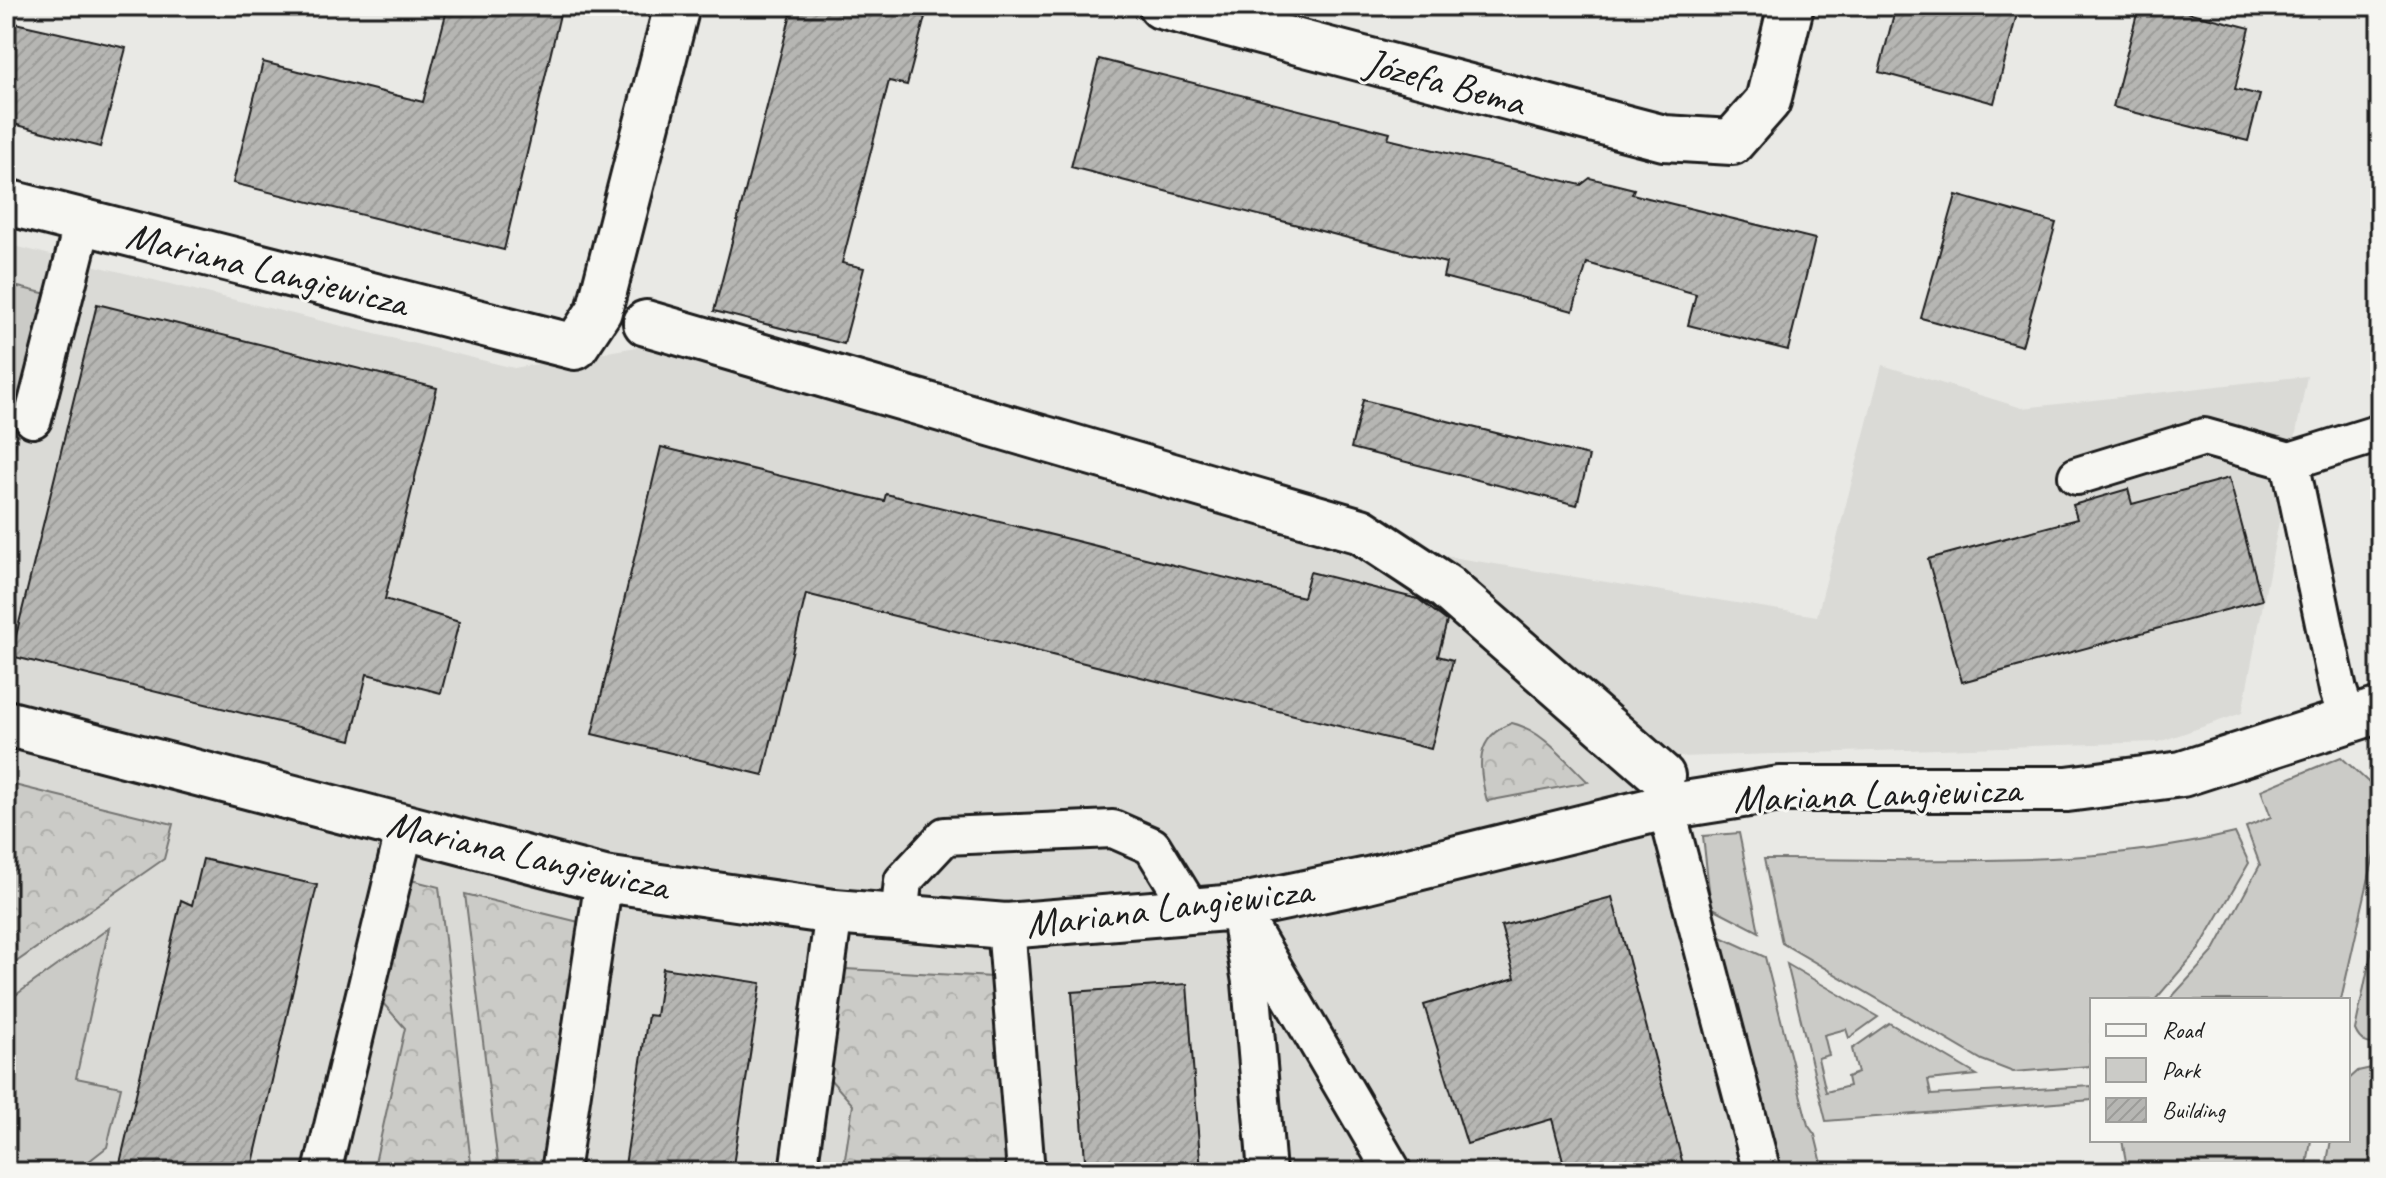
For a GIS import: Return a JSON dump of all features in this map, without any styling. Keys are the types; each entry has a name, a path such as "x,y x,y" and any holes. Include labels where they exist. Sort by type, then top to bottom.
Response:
{"street":[{"name":"Mariana Langiewicza","path":"6,202 575,347 599,311 677,6"},
{"name":"Józefa Bema","path":"1161,6 1664,138 1732,142 1768,101 1791,6"},
{"path":"646,323 1361,531 1446,587 1541,671 1664,791"},
{"name":"Mariana Langiewicza","path":"6,723 604,879 834,912 1006,926 1238,907 1368,880 1664,791 2067,789 2182,774 2364,715"}],"lane":[{"path":"33,419 83,222"},
{"path":"2077,476 2204,437 2290,461 2380,433"},
{"path":"2290,461 2338,690 2364,715"},
{"path":"1664,791 1762,1172"},
{"path":"322,1172 405,828"},
{"path":"899,918 903,881 945,836 1113,829 1152,846 1192,911"},
{"path":"560,1172 604,879"},
{"path":"1238,907 1251,982 1267,1172"},
{"path":"1238,907 1393,1172"},
{"path":"798,1172 834,912"},
{"path":"1006,926 1026,1172"}],"shaded area":[{"path":"6,244 514,368 660,343 1352,541 1817,616 1882,365 2022,408 2307,376 2242,713 2159,742 1679,757 1708,894 1778,1172 6,1172"}],"green space":[{"path":"6,284 51,295 6,485 8,310"},
{"path":"1512,723 1543,739 1588,782 1487,801 1481,766 1485,745 1491,736"},
{"path":"2341,757 2380,793 2380,829 2341,998 2171,998 2213,952 2260,865 2246,827 2271,817 2261,790"},
{"path":"6,783 173,824 164,859 6,969"},
{"path":"1739,833 1759,932 1711,907 1703,836"},
{"path":"2235,833 2249,863 2199,949 2157,998 2090,998 2090,1066 2013,1072 1982,1060 1782,943 1764,859 2001,860 2118,853"},
{"path":"407,879 439,887 472,1172 373,1172 405,1028 381,1001"},
{"path":"465,894 579,922 545,1172 499,1172"},
{"path":"2380,911 2380,1044 2375,1044 2362,1040 2355,1030"},
{"path":"109,928 76,1078 121,1087 107,1147 75,1172 6,1172 6,1002"},
{"path":"1719,936 1765,957 1808,1125 1815,1135 1824,1172 1782,1172"},
{"path":"1787,964 1878,1017 1849,1038 1846,1029 1824,1035 1829,1055 1818,1058 1826,1092 1849,1086 1847,1077 1858,1073 1852,1049 1889,1023 1977,1075 1928,1080 1931,1095 2090,1086 2090,1100 1826,1121"},
{"path":"845,969 993,977 1008,1172 843,1172 853,1105 829,1078"},
{"path":"2380,1066 2380,1172 2325,1172 2331,1142 2350,1142 2350,1078 2358,1071"},
{"path":"2122,1142 2311,1142 2306,1172 2128,1172"}],"building":[{"path":"448,6 562,6 504,250 233,183 263,62 423,102"},
{"path":"793,6 884,6 925,17 907,85 889,81 842,263 864,268 844,344 714,311"},
{"path":"1896,6 2019,6 1994,103 1879,72"},
{"path":"2139,6 2163,6 2250,28 2235,89 2260,95 2248,141 2113,107"},
{"path":"6,21 126,48 100,147 6,122"},
{"path":"1099,59 1390,133 1388,139 1581,185 1590,178 1634,189 1632,194 1815,239 1788,350 1688,325 1696,294 1587,263 1573,311 1443,277 1446,263 1071,167"},
{"path":"1956,195 2056,223 2022,346 1921,318"},
{"path":"97,304 437,388 385,599 459,622 441,693 367,674 351,740 11,656"},
{"path":"1363,400 1589,456 1577,505 1351,448"},
{"path":"661,447 884,501 886,494 1303,597 1310,572 1418,599 1447,621 1438,656 1453,660 1431,749 806,594 763,775 592,734"},
{"path":"2229,478 2262,600 1962,682 1928,559 2077,519 2073,505 2128,489 2132,504"},
{"path":"203,859 317,885 251,1172 118,1172 181,900 192,905"},
{"path":"1612,897 1685,1172 1566,1172 1552,1119 1467,1144 1424,1005 1515,978 1501,926"},
{"path":"663,968 761,983 732,1172 624,1172 648,1015 656,1016"},
{"path":"1187,984 1201,1172 1086,1172 1072,992"}]}
